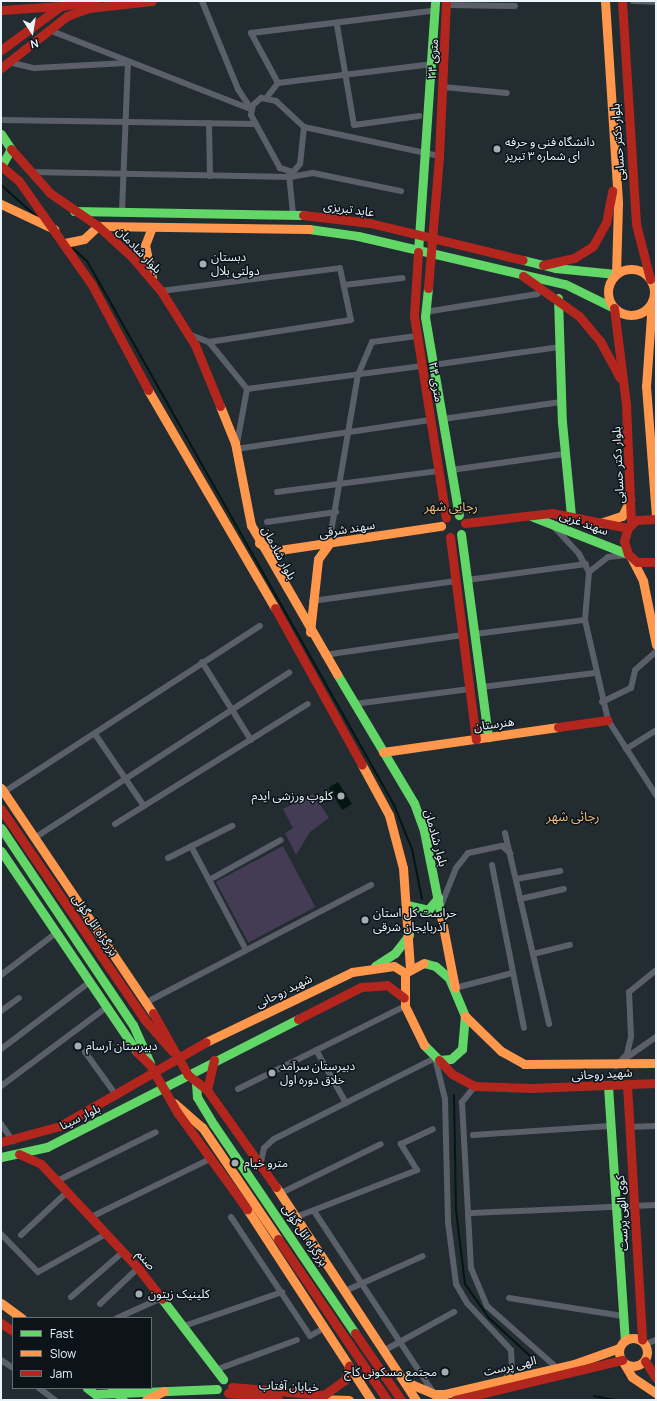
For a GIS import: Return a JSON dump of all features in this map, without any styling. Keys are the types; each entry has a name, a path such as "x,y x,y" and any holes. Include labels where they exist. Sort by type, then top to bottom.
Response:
{"main road":[{"path":"1,10 61,6 96,1"},
{"path":"1,68 67,16 89,8 152,1"},
{"name":"بلوار دکتر حسابی","path":"605,1 615,173 616,274"},
{"name":"بلوار دکتر حسابی","path":"622,1 636,224 650,279"},
{"name":"۲۴ متری","path":"446,3 439,156 425,312 451,470 462,519"},
{"path":"61,6 67,16"},
{"path":"1,50 61,6"},
{"name":"۲۴ متری","path":"436,6 426,155 417,250 416,332 446,517"},
{"path":"35,25 36,35 41,36"},
{"name":"بلوار شادمان","path":"1,134 11,150 29,172 74,211 98,226 154,283 161,291 188,334 218,395 236,449 251,525 258,542 310,632 417,810 438,898 455,988"},
{"path":"11,150 8,159 1,166 19,181 65,243 125,344 172,435 317,679 389,815 398,841 407,905 409,935 408,970 404,1002"},
{"path":"543,265 582,255 598,241 610,211 615,173"},
{"path":"1,204 54,229"},
{"name":"عابد تبریزی","path":"74,211 293,214 370,224 543,265 616,274"},
{"path":"65,243 84,239 98,226 299,228 417,250 576,288 614,308 634,315 652,301"},
{"path":"152,227 145,245 154,283"},
{"path":"614,308 608,295 616,274 637,270 650,279 652,301 646,386 656,515"},
{"path":"523,276 558,298 595,334 623,384"},
{"path":"558,298 564,454 571,515"},
{"name":"بلوار دکتر حسابی","path":"614,308 623,384 632,492 629,526 624,541 629,556"},
{"path":"416,332 427,327"},
{"path":"600,523 622,516 632,492"},
{"name":"سهند غربی","path":"446,517 462,519 531,516 539,513 571,515 600,523 629,526"},
{"name":"سهند غربی","path":"531,516 629,556 644,564 656,562"},
{"path":"446,517 442,526 450,537 476,739"},
{"path":"629,526 643,518 656,519"},
{"path":"462,519 462,534 467,580 488,737"},
{"name":"سهند شرقی","path":"258,542 273,551 329,544 442,526"},
{"path":"450,537 462,534"},
{"path":"310,632 312,601 318,559 329,544"},
{"path":"629,556 643,581 656,645"},
{"name":"هنرستان","path":"383,752 608,720"},
{"path":"2,790 147,1002 171,1041 175,1056 188,1075 196,1083 207,1090 263,1167 406,1382 416,1400"},
{"name":"بزرگراه ائل گؤلی","path":"1,809 144,1019 175,1056"},
{"name":"بزرگراه ائل گؤلی","path":"1,828 133,1025 152,1069"},
{"path":"1,851 142,1059 152,1069 165,1088 174,1103 177,1112 324,1328 371,1400"},
{"path":"407,905 428,910 438,898"},
{"path":"374,966 395,953 409,935"},
{"path":"408,970 424,963 434,966 455,988 465,1016 462,1049 451,1059 437,1059"},
{"name":"شهید روحانی","path":"152,1069 175,1056 309,991 374,966 394,966 408,970"},
{"path":"188,1075 214,1060 361,987 387,985 404,1002"},
{"name":"شهید روحانی","path":"404,1002 421,1044 452,1074 475,1086 627,1086 656,1083"},
{"name":"شهید روحانی","path":"465,1016 501,1051 524,1064 656,1063"},
{"path":"133,1025 140,1025 144,1019"},
{"path":"207,1090 214,1060"},
{"name":"بلوار سینا","path":"1,1142 14,1140 60,1126 116,1095 152,1069"},
{"name":"بلوار سینا","path":"1,1157 19,1154 50,1145 188,1075"},
{"name":"بزرگراه ائل گؤلی","path":"196,1083 197,1097 214,1125 400,1400"},
{"name":"کوی الهی پرست","path":"608,1086 625,1340"},
{"name":"کوی الهی پرست","path":"627,1086 644,1342"},
{"name":"بزرگراه ائل گؤلی","path":"174,1103 202,1127 387,1400"},
{"path":"19,1154 41,1164 50,1145"},
{"name":"صنم","path":"41,1164 138,1268 218,1370 233,1394"},
{"path":"1,1304 20,1317"},
{"path":"1,1323 12,1330"},
{"path":"656,1378 645,1361 644,1342 625,1340 619,1348 622,1361 632,1377 656,1393"},
{"name":"الهی پرست","path":"434,1394 557,1368 619,1348"},
{"path":"622,1361 637,1366 645,1361"},
{"name":"الهی پرست","path":"456,1400 622,1361"},
{"path":"223,1379 218,1382 217,1389 221,1394 324,1395 340,1385 349,1372 349,1366"},
{"path":"406,1382 434,1394"},
{"path":"340,1385 347,1391 348,1400"},
{"path":"130,1389 148,1396"},
{"path":"91,1391 148,1396 164,1392 217,1389"},
{"name":"خیابان آفتاب","path":"233,1394 348,1400"}],"street":[{"path":"202,1 238,89 251,109 256,124 280,168 290,175"},
{"path":"633,1 656,2"},
{"path":"446,3 515,6"},
{"path":"278,83 251,33 337,25 436,6"},
{"path":"337,25 354,125 419,116"},
{"path":"49,30 128,63 251,109"},
{"path":"8,62 35,68 128,63"},
{"path":"122,211 127,122 128,63"},
{"path":"251,109 257,101 267,98 278,83 433,64"},
{"path":"443,87 507,93"},
{"path":"267,98 297,118 304,127 426,155 439,156"},
{"path":"1,120 256,124"},
{"path":"209,123 210,176"},
{"path":"293,214 290,175 300,164 304,127"},
{"path":"29,172 210,176 290,175 313,173 401,191"},
{"path":"161,291 340,268 351,320 209,342 188,334"},
{"path":"344,285 403,278"},
{"path":"425,312 538,294"},
{"path":"329,544 342,483 358,375 372,342 416,332"},
{"path":"209,342 247,389 236,449 430,420"},
{"path":"433,365 559,347"},
{"path":"247,389 422,366"},
{"path":"442,418 561,402"},
{"path":"451,470 564,454"},
{"path":"277,492 438,471"},
{"path":"267,522 336,512"},
{"path":"551,524 586,564 589,572 585,620 602,702 608,720 655,791"},
{"path":"589,572 608,558 629,556"},
{"path":"467,580 586,564"},
{"path":"312,601 456,581"},
{"path":"475,634 585,620"},
{"path":"2,790 96,734 202,662 260,626"},
{"path":"324,655 463,635"},
{"path":"602,702 631,688 635,670 656,652"},
{"path":"202,662 251,740"},
{"path":"36,838 230,708 289,673"},
{"path":"482,687 595,673"},
{"path":"354,704 470,689"},
{"path":"115,824 308,704"},
{"path":"626,749 656,730"},
{"path":"96,734 144,806"},
{"path":"168,858 232,826"},
{"path":"505,833 549,1024"},
{"path":"209,880 281,840"},
{"path":"191,846 245,948"},
{"path":"440,908 456,868 468,853 502,846 510,853"},
{"path":"492,865 524,1028"},
{"path":"516,879 560,871"},
{"path":"147,1002 245,948 371,885"},
{"path":"520,899 564,890"},
{"path":"1,975 56,933"},
{"path":"533,954 570,945"},
{"path":"619,1063 631,1036 629,992 656,970"},
{"path":"455,988 512,973"},
{"path":"1,1048 90,982"},
{"path":"1,1011 19,998"},
{"path":"238,1089 316,1050 404,1002"},
{"path":"1,1086 107,1007"},
{"path":"619,1063 656,1037"},
{"path":"316,1050 346,1103"},
{"path":"85,1052 116,1095"},
{"path":"263,1167 261,1154 268,1142 437,1059 445,1099 448,1222 456,1284 467,1303 511,1350 512,1367 506,1380"},
{"path":"475,1086 462,1102 471,1268 487,1306 557,1368"},
{"path":"1,1124 14,1140"},
{"path":"473,1135 610,1126"},
{"path":"629,1127 656,1126"},
{"path":"296,1217 417,1170 401,1144 434,1129"},
{"path":"57,1181 156,1132"},
{"path":"281,1193 382,1144"},
{"path":"91,1217 210,1159"},
{"path":"21,1235 67,1192"},
{"path":"472,1213 656,1205"},
{"path":"314,1211 434,1394"},
{"path":"231,1217 310,1336 324,1328"},
{"path":"1,1234 38,1272 106,1234"},
{"path":"72,1297 123,1252"},
{"path":"345,1291 423,1256"},
{"path":"100,1304 138,1268"},
{"path":"184,1326 282,1292"},
{"path":"119,1317 162,1298"},
{"path":"509,1298 623,1316"},
{"path":"384,1350 454,1312"},
{"path":"218,1370 297,1340"},
{"path":"644,1342 656,1340"},
{"path":"1,1360 12,1367"},
{"path":"40,1389 55,1400"}],"shaded area":[{"name":"کلوپ ورزشی ایدم","path":"338,782 352,804 342,810 329,788"},
{"path":"313,794 329,818 310,832 296,855 285,833 293,828 283,809"},
{"path":"283,846 315,907 248,943 216,882"}],"waterway":[{"path":"1,185 36,216"},
{"path":"69,245 87,261 394,805 412,849 422,899"},
{"path":"454,1095 456,1210 465,1284 489,1318 530,1356"},
{"path":"594,1396 614,1400"}],"traffic: fast":[{"path":"418,252 435,1"},
{"path":"1,134 11,149 1,166"},
{"path":"74,211 303,215"},
{"path":"309,229 358,236 565,284 614,308"},
{"path":"523,260 555,268 616,274"},
{"path":"428,288 425,317 459,515"},
{"path":"558,298 562,422 571,515"},
{"path":"531,516 628,554"},
{"path":"461,534 488,737"},
{"path":"337,674 414,803 424,831 441,916"},
{"path":"1,828 133,1025 150,1063"},
{"path":"1,851 137,1052"},
{"path":"407,905 428,910 438,898"},
{"path":"375,966 395,953 409,935"},
{"path":"424,963 435,966 449,978 465,1016 462,1049 451,1059 439,1060 424,1045"},
{"path":"1,1157 47,1147 298,1019"},
{"path":"196,1083 197,1097 214,1125 355,1333"},
{"path":"608,1086 625,1340"},
{"path":"162,1299 223,1379"},
{"path":"88,1389 95,1394"},
{"path":"113,1389 123,1400"},
{"path":"95,1394 217,1389"}],"traffic: slow":[{"path":"605,1 618,203 616,274"},
{"path":"1,204 54,229"},
{"path":"65,243 84,239 98,226 309,229"},
{"path":"152,227 145,245 152,278"},
{"path":"626,269 636,269 644,273 650,279 654,287 654,292 654,297 650,305 644,311 636,315 626,315 618,311 612,305 608,297 608,287 612,279 618,273 626,269"},
{"path":"652,301 646,386 656,515"},
{"path":"148,390 275,608"},
{"path":"220,406 235,443 251,525 337,674"},
{"path":"600,523 622,516 630,500"},
{"path":"259,543 273,551 441,526"},
{"path":"310,632 318,559 329,544"},
{"path":"631,557 643,581 656,645"},
{"path":"383,752 558,727"},
{"path":"362,765 389,815 403,868 410,968"},
{"path":"1,788 153,1013"},
{"path":"441,916 455,988"},
{"path":"424,963 405,973 405,1006 424,1045"},
{"path":"206,1042 352,972 394,966 405,973"},
{"path":"465,1016 501,1051 524,1064 656,1063"},
{"path":"174,1103 202,1127 278,1239"},
{"path":"276,1187 416,1400"},
{"path":"247,1209 371,1400"},
{"path":"1,1303 21,1317"},
{"path":"633,1338 639,1339 643,1342 646,1346 647,1352 646,1358 643,1362 639,1365 633,1366 627,1365 623,1362 620,1358 619,1352 620,1346 623,1342 627,1339 633,1338"},
{"path":"406,1382 434,1394 445,1394 574,1364 619,1348"},
{"path":"623,1362 632,1377 656,1393"},
{"path":"146,1400 164,1391"},
{"path":"319,1399 349,1400"}],"traffic: jam":[{"path":"1,50 61,6 96,1"},
{"path":"1,68 67,16 89,8 152,1"},
{"path":"428,288 439,156 446,1"},
{"path":"622,1 636,224 650,279"},
{"path":"1,10 61,6"},
{"path":"11,149 50,193 98,226 132,257 161,291 195,345 220,406"},
{"path":"1,166 19,181 92,285 148,390"},
{"path":"543,265 574,258 593,246 606,223 612,191"},
{"path":"303,215 370,223 523,260"},
{"path":"418,252 414,316 446,517"},
{"path":"523,276 579,316 600,341 620,378"},
{"path":"614,308 626,404 631,525"},
{"path":"465,523 552,513 628,528"},
{"path":"656,519 636,520 628,528 624,541 628,554 637,562 656,562"},
{"path":"450,537 476,739"},
{"path":"275,608 362,765"},
{"path":"558,727 608,720"},
{"path":"1,809 144,1019 173,1052"},
{"path":"298,1019 361,987 387,985 404,998"},
{"path":"153,1013 188,1075 207,1090 276,1187"},
{"path":"1,1142 60,1126 206,1042"},
{"path":"137,1052 150,1065 177,1112 247,1209"},
{"path":"207,1090 214,1060"},
{"path":"439,1060 452,1074 475,1086 532,1088 656,1083"},
{"path":"627,1085 642,1340"},
{"path":"19,1154 41,1164 138,1268 162,1299"},
{"path":"278,1239 387,1400"},
{"path":"1,1323 12,1330"},
{"path":"355,1333 401,1400"},
{"path":"455,1400 622,1360"},
{"path":"645,1361 656,1378"},
{"path":"232,1387 324,1395 345,1380 349,1366"},
{"path":"228,1393 278,1398"}],"place":[{"name":"دانشگاه فنی و حرفه ای شماره ۳ تبریز","path":"497,149"},
{"name":"دبستان دولتی بلال","path":"203,264"},
{"name":"کلوپ ورزشی ایدم","path":"341,796"},
{"name":"حراست کل استان آذربایجان شرقی","path":"365,920"},
{"name":"دبیرستان آرسام","path":"78,1046"},
{"name":"دبیرستان سرآمد خلاق دوره اول","path":"272,1073"},
{"name":"مترو خیام","path":"235,1163"},
{"name":"کلینیک زیتون","path":"139,1294"},
{"name":"مجتمع مسکونى کاج","path":"445,1372"}],"district":[{"name":"رجایی شهر","path":"451,506"},
{"name":"رجائی شهر","path":"573,816"}]}
